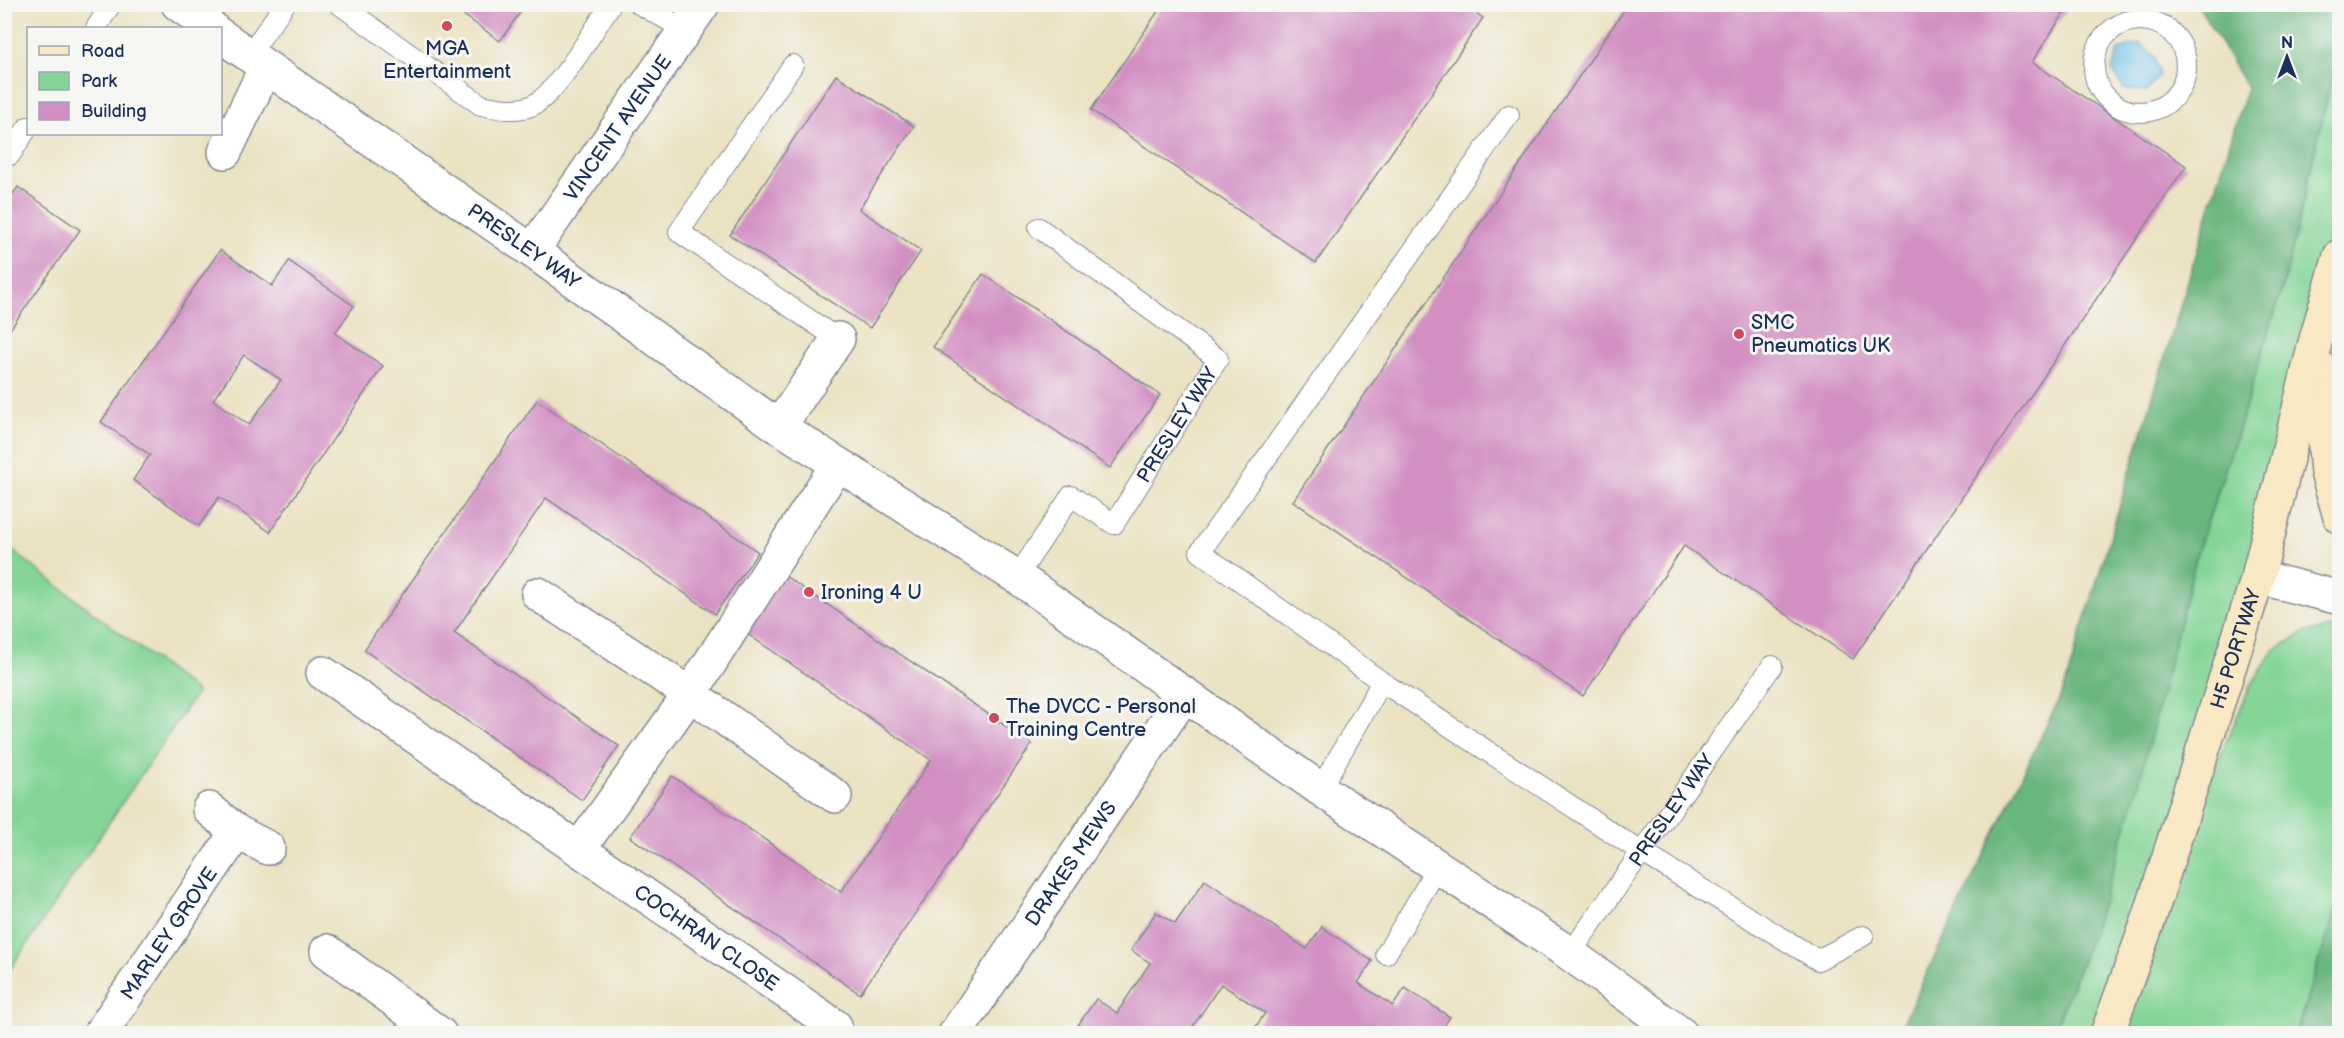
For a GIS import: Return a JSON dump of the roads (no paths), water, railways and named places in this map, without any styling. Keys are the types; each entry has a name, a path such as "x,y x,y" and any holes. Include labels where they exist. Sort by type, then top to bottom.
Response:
{"street":[{"path":"178,4 211,27"},
{"name":"VINCENT AVENUE","path":"532,251 694,17"},
{"name":"PRESLEY WAY","path":"222,36 532,251 780,428 1017,577 1320,789 1570,954 1680,1034"},
{"path":"225,152 258,61"},
{"name":"H5 PORTWAY","path":"2108,1034 2149,919 2258,578 2316,339 2340,256"},
{"path":"780,428 838,339"},
{"path":"2316,339 2327,472 2340,517"},
{"path":"579,849 690,694 837,465"},
{"path":"2258,578 2340,598"},
{"path":"538,594 690,694 835,796"},
{"name":"COCHRAN CLOSE","path":"323,673 835,1026"},
{"name":"DRAKES MEWS","path":"955,1034 1185,694"},
{"path":"209,809 237,832 268,848"},
{"name":"MARLEY GROVE","path":"100,1034 237,832"},
{"path":"327,951 440,1034"}],"lane":[{"path":"97,27 111,4"},
{"path":"258,61 285,4"},
{"path":"339,4 481,105 507,110 532,106 554,87 611,4"},
{"path":"639,4 694,17"},
{"path":"2155,13 2177,39 2184,53 2186,68 2183,82 2176,95 2163,106 2147,112 2131,112 2115,106 2103,94 2095,79 2093,63 2098,47 2107,33 2121,24 2155,13"},
{"path":"793,65 679,232 838,339"},
{"path":"1509,115 1200,552 1382,682 1643,853 1818,960 1863,936"},
{"path":"10,154 27,128"},
{"name":"PRESLEY WAY","path":"1017,577 1071,496 1114,524 1218,359 1038,228"},
{"name":"PRESLEY WAY","path":"1570,954 1772,666"},
{"path":"1320,789 1382,682"},
{"path":"1386,954 1438,867"}],"water":[{"path":"2140,43 2154,56 2160,75 2146,92 2124,89 2112,70 2119,50"}],"place":[{"name":"MGA Entertainment","path":"447,26"},
{"name":"SMC Pneumatics UK","path":"1739,334"},
{"name":"Ironing 4 U","path":"809,592"},
{"name":"The DVCC - Personal Training Centre","path":"994,718"}]}
